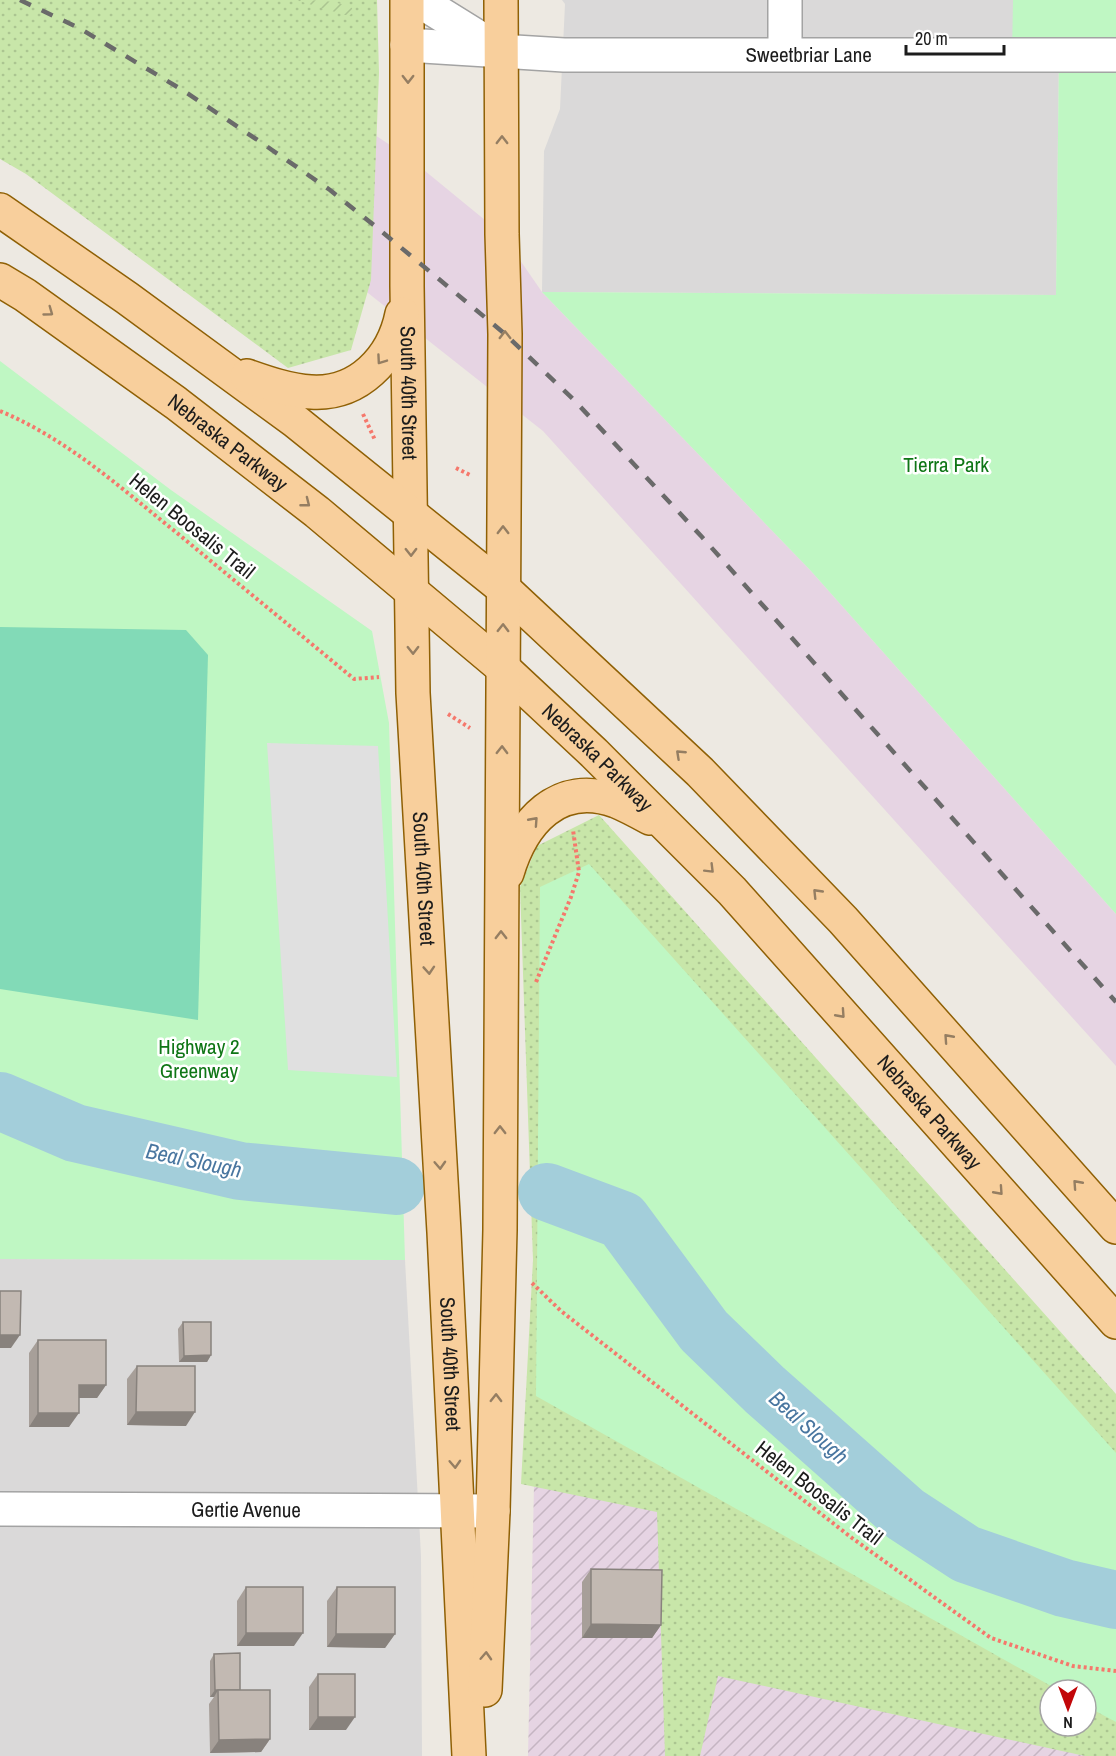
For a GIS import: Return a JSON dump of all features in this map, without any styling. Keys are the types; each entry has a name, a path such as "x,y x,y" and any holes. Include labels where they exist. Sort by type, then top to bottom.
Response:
{"main road":[{"name":"South 40th Street","path":"407,0 407,286 415,738 444,1221 469,1756"},
{"name":"South 40th Street","path":"482,1756 493,1511 500,1230 505,334 502,234 501,0"},
{"path":"0,210 128,298 295,421 504,589 700,772 843,921 1116,1227"},
{"name":"Nebraska Parkway","path":"0,280 25,295 176,403 317,512 503,668 594,753 732,891 1116,1322"},
{"path":"215,363 250,377 295,390 312,393 343,388 373,371 384,357 400,324 407,286"},
{"path":"501,892 512,855 522,835 536,818 563,799 596,797 616,801 669,828"}],"street":[{"name":"Sweetbriar Lane","path":"418,0 501,52"},
{"path":"785,0 785,54"},
{"name":"Sweetbriar Lane","path":"407,45 564,56 1116,55"},
{"name":"Gertie Avenue","path":"0,1509 493,1511"}],"path":[{"path":"360,406 377,443"},
{"name":"Helen Boosalis Trail","path":"0,411 22,420 51,437 97,468 354,679"},
{"path":"456,468 472,476"},
{"name":"Helen Boosalis Trail","path":"533,1284 561,1311 852,1539 991,1638 1073,1666 1116,1671"}],"shaded area":[{"path":"0,0 366,129 408,157 502,234 542,292 811,571 1116,914 1116,1066 543,431"},
{"path":"562,0 1013,0 1013,55 1059,55 1056,295 542,292 544,151 560,109 565,4"},
{"path":"267,743 378,746 397,1077 288,1070"},
{"path":"0,1259 405,1260 421,1556 422,1756 0,1756"},
{"path":"536,1396 1038,1683 1038,1738 1098,1738 1116,1756 528,1756"}],"green space":[{"path":"0,0 377,0 379,73 371,280 351,350 288,368 26,174 0,159"},
{"path":"296,0 339,3 352,8 353,12 345,15"},
{"name":"Tierra Park","path":"1013,0 1116,0 1116,914 811,571 542,292 1056,295 1059,55 1012,55"},
{"name":"Highway 2 Greenway","path":"0,361 171,490 372,631 389,723 405,1260 0,1259"},
{"path":"0,627 186,630 208,655 198,1020 0,989"},
{"path":"599,815 1116,1394 1116,1756 1085,1756 718,1676 700,1756 665,1756 657,1512 521,1484 533,1260 520,887 537,846"},
{"path":"589,864 1116,1453 1116,1722 1098,1712 1098,1678 1038,1679 536,1396 540,887"}],"building":[{"path":"0,1291 21,1291 20,1335 0,1335"},
{"path":"183,1322 211,1322 211,1355 184,1356"},
{"path":"38,1340 106,1340 106,1385 79,1385 79,1413 38,1413"},
{"path":"137,1366 195,1366 195,1412 136,1412"},
{"path":"591,1569 662,1570 661,1625 591,1624"},
{"path":"246,1587 303,1587 303,1633 246,1633"},
{"path":"337,1587 395,1587 395,1634 336,1634"},
{"path":"240,1653 240,1690 215,1690 214,1654"},
{"path":"318,1674 355,1674 355,1717 318,1717"},
{"path":"218,1690 270,1690 270,1739 219,1740"}],"waterway":[{"name":"Beal Slough","path":"0,1101 75,1133 240,1171 396,1186"},
{"name":"Beal Slough","path":"547,1192 622,1220 704,1331 765,1390 905,1514 966,1554 1064,1588 1116,1600"}],"railway":[{"path":"20,0 79,28 184,91 259,141 330,190 505,334 574,400 702,537 1116,1002"}]}
